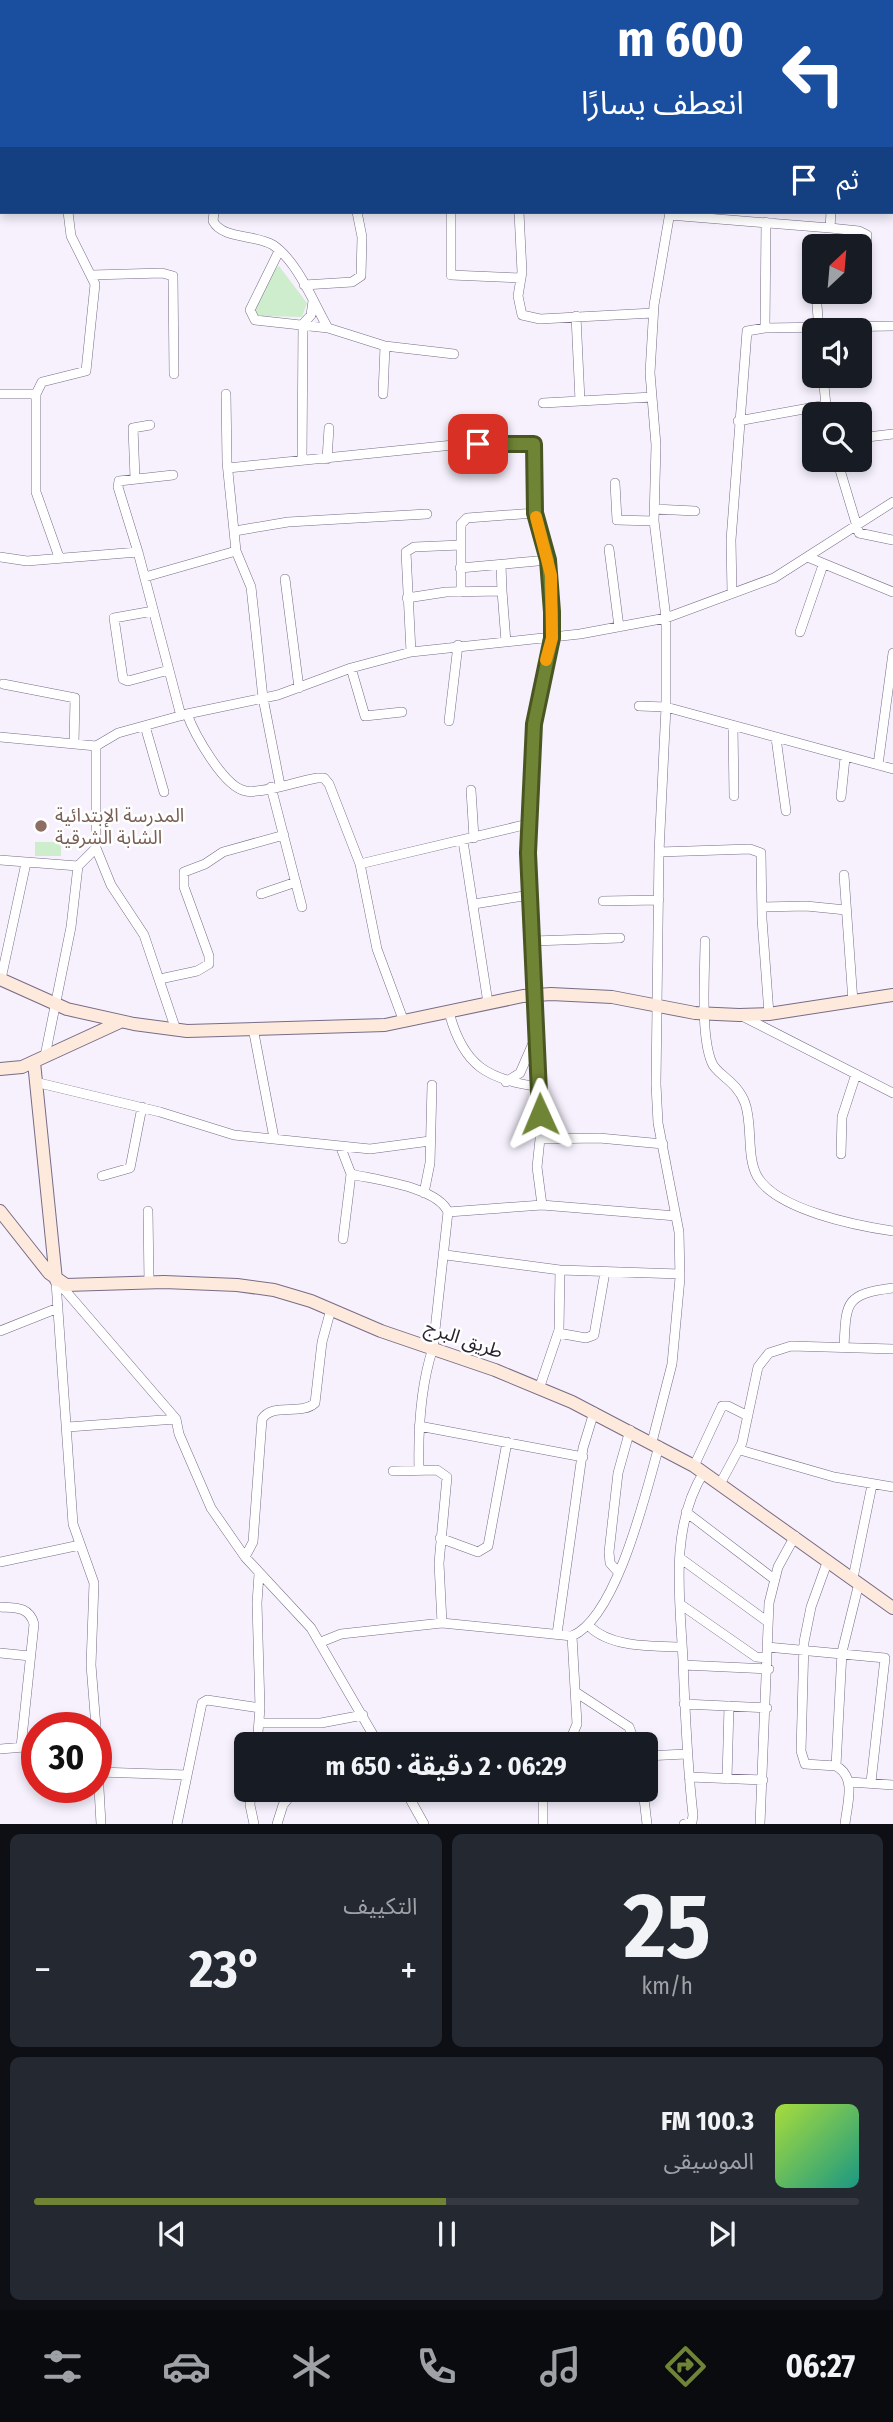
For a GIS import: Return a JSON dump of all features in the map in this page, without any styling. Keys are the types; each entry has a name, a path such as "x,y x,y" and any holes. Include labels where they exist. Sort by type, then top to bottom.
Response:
{"street":[{"path":"59,557 36,492 36,394 42,383 86,371 95,284 71,236 68,214"},
{"path":"214,214 213,221 222,230 264,242 279,251 304,285 328,328"},
{"path":"304,285 352,282 361,276 362,237 358,214"},
{"path":"451,214 452,275 521,278"},
{"path":"519,214 521,278 517,296 522,315 530,318 653,313"},
{"path":"321,1642 341,1634 442,1623 572,1636 589,1626 597,1616 637,1522 672,1364 680,1274 676,1216 656,1109 659,852 666,707 666,618 654,521 656,445 652,397 653,313 670,214"},
{"path":"681,214 830,228 865,234"},
{"path":"830,228 831,214"},
{"path":"765,328 766,222"},
{"path":"279,251 251,307 251,316 257,321 328,328 385,346 454,354"},
{"path":"92,275 162,273 173,276 174,374"},
{"path":"302,460 303,324 311,315 313,301"},
{"path":"576,316 580,401"},
{"path":"872,327 893,326"},
{"path":"732,593 731,540 738,421 747,331 765,328 802,329"},
{"path":"383,394 385,346"},
{"path":"0,394 36,394"},
{"path":"226,394 228,468 236,551 251,587 275,786 302,907"},
{"path":"543,403 652,397"},
{"path":"738,421 802,413"},
{"path":"135,478 133,428 150,425"},
{"path":"327,459 329,428"},
{"path":"872,437 893,434"},
{"path":"228,468 453,445 531,442 536,457 535,513 548,560 552,638 534,724 528,824 540,1087 537,1167 542,1205"},
{"path":"840,472 856,527 862,535 893,540"},
{"path":"173,475 135,478 118,484 184,715 194,734 229,782 244,791 324,778 360,864 377,949 404,1022"},
{"path":"615,483 617,520 654,521"},
{"path":"0,737 96,746 118,733 263,698 299,688 351,668 411,652 458,645 552,638 666,618 774,578 810,558 893,502"},
{"path":"654,509 695,511"},
{"path":"461,592 463,520 535,513"},
{"path":"235,531 288,522 427,514"},
{"path":"411,652 404,558 408,549 461,545"},
{"path":"609,549 619,627"},
{"path":"145,576 236,551"},
{"path":"0,557 27,561 138,552"},
{"path":"810,558 893,592"},
{"path":"460,568 548,560"},
{"path":"501,565 506,642"},
{"path":"800,632 823,565"},
{"path":"285,579 299,688"},
{"path":"407,598 502,591"},
{"path":"153,611 114,618 123,679 128,681 169,670"},
{"path":"449,721 458,645"},
{"path":"878,765 893,653"},
{"path":"351,668 365,716 402,712"},
{"path":"2,684 75,698 74,744"},
{"path":"639,706 666,707 893,769"},
{"path":"145,726 164,792"},
{"path":"733,726 734,796"},
{"path":"776,738 786,811"},
{"path":"96,746 96,848 111,885 144,935 176,1030"},
{"path":"841,797 845,758"},
{"path":"471,790 469,840 474,904 488,1003"},
{"path":"360,864 528,824"},
{"path":"160,979 197,971 209,964 209,956 184,887 184,872 205,864 223,852 284,835"},
{"path":"95,1712 91,1665 94,1592 91,1570 73,1524 56,1280 35,1082 39,1059 56,1005 73,917 78,866 96,848"},
{"path":"659,852 750,849 761,853 769,1014"},
{"path":"0,860 78,866"},
{"path":"26,863 1,979 56,1005 120,1022 176,1030 352,1027 404,1022 537,995 581,995 706,1014 769,1014 893,995"},
{"path":"844,875 853,1002"},
{"path":"261,894 296,882"},
{"path":"474,904 530,895"},
{"path":"603,901 659,900"},
{"path":"762,907 806,906 846,910"},
{"path":"533,941 620,939"},
{"path":"705,941 707,1042 712,1062 732,1080 747,1107 757,1176 782,1197 809,1210 893,1231"},
{"path":"449,1012 461,1047 482,1071 505,1082 540,1087"},
{"path":"739,1015 893,1093"},
{"path":"0,1069 11,1069 39,1059 120,1022"},
{"path":"253,1028 274,1138"},
{"path":"505,1082 520,1073 538,1031"},
{"path":"841,1154 842,1116 856,1074"},
{"path":"35,1082 142,1107 217,1131 341,1148 370,1149 430,1141"},
{"path":"424,1193 430,1141 432,1085"},
{"path":"102,1176 130,1168 142,1107"},
{"path":"540,1139 599,1138 663,1144"},
{"path":"341,1148 351,1174 343,1238"},
{"path":"351,1174 424,1193 443,1204 448,1212 446,1255 419,1426 419,1470"},
{"path":"448,1212 542,1205 676,1216"},
{"path":"0,1211 176,1419 179,1434 206,1498 245,1557 321,1642 372,1732"},
{"path":"148,1211 149,1282"},
{"path":"446,1255 560,1270 680,1274"},
{"path":"540,1389 558,1333 560,1270"},
{"path":"558,1333 586,1338 594,1335 605,1272"},
{"name":"طريق البرج","path":"56,1280 75,1286 149,1282 261,1287 331,1309 381,1331 540,1389 630,1430 699,1469 893,1608"},
{"path":"844,1347 845,1313 851,1299 867,1291 893,1288"},
{"path":"0,1331 58,1308"},
{"path":"245,1557 253,1542 262,1419 272,1411 307,1408 315,1403 322,1342 331,1309"},
{"path":"720,1484 740,1450 758,1367 769,1353 791,1346 893,1349"},
{"path":"684,1824 692,1822 693,1815 686,1754 680,1604 680,1558 686,1512 722,1406 728,1406 748,1416"},
{"path":"557,1634 583,1457 594,1412"},
{"path":"68,1427 176,1419"},
{"path":"419,1426 583,1457"},
{"path":"618,1572 610,1563 609,1552 618,1472 630,1430"},
{"path":"440,1538 478,1552 488,1546 507,1442"},
{"path":"740,1450 873,1485 893,1487"},
{"path":"393,1471 438,1470 446,1474 440,1538 442,1623"},
{"path":"836,1766 842,1652 851,1577 873,1485"},
{"path":"686,1512 774,1579"},
{"path":"760,1824 769,1669 766,1658 768,1622 774,1579 795,1536"},
{"path":"0,1562 80,1545"},
{"path":"680,1558 768,1622"},
{"path":"828,1560 811,1607 804,1650 801,1759 810,1765 836,1766 845,1772 850,1782 845,1824"},
{"path":"259,1574 259,1732"},
{"path":"680,1604 756,1657 766,1658"},
{"path":"0,1607 23,1609 33,1619 25,1712"},
{"path":"589,1626 602,1636 638,1645 682,1647"},
{"path":"572,1636 577,1693 576,1732"},
{"path":"767,1647 885,1658 871,1782"},
{"path":"0,1653 30,1656"},
{"path":"683,1665 769,1669"},
{"path":"577,1693 629,1727 631,1732"},
{"path":"177,1824 202,1703 207,1700 260,1708"},
{"path":"684,1704 767,1708"},
{"path":"727,1779 729,1706"},
{"path":"260,1723 321,1723 363,1715"},
{"path":"0,1749 21,1747"},
{"path":"658,1755 686,1754"},
{"path":"112,1772 187,1775"},
{"path":"689,1777 764,1780"},
{"path":"850,1782 893,1785"},
{"path":"252,1802 254,1824"},
{"path":"277,1824 286,1802"},
{"path":"412,1802 424,1824"},
{"path":"543,1802 543,1824"},
{"path":"645,1802 648,1824"},
{"path":"100,1803 101,1824"}],"green space":[{"path":"279,266 307,303 302,317 259,316 254,313 275,269"},
{"path":"35,842 61,842 61,856 35,856"}],"slow traffic":[{"path":"536,517 551,575 552,638 546,660"}],"place":[{"name":"المدرسة الإبتدائية الشابة الشرقية","path":"41,826"}],"route":[{"path":"478,444 534,444 537,497 535,513 551,575 552,638 534,724 528,824 540,1114"}]}
